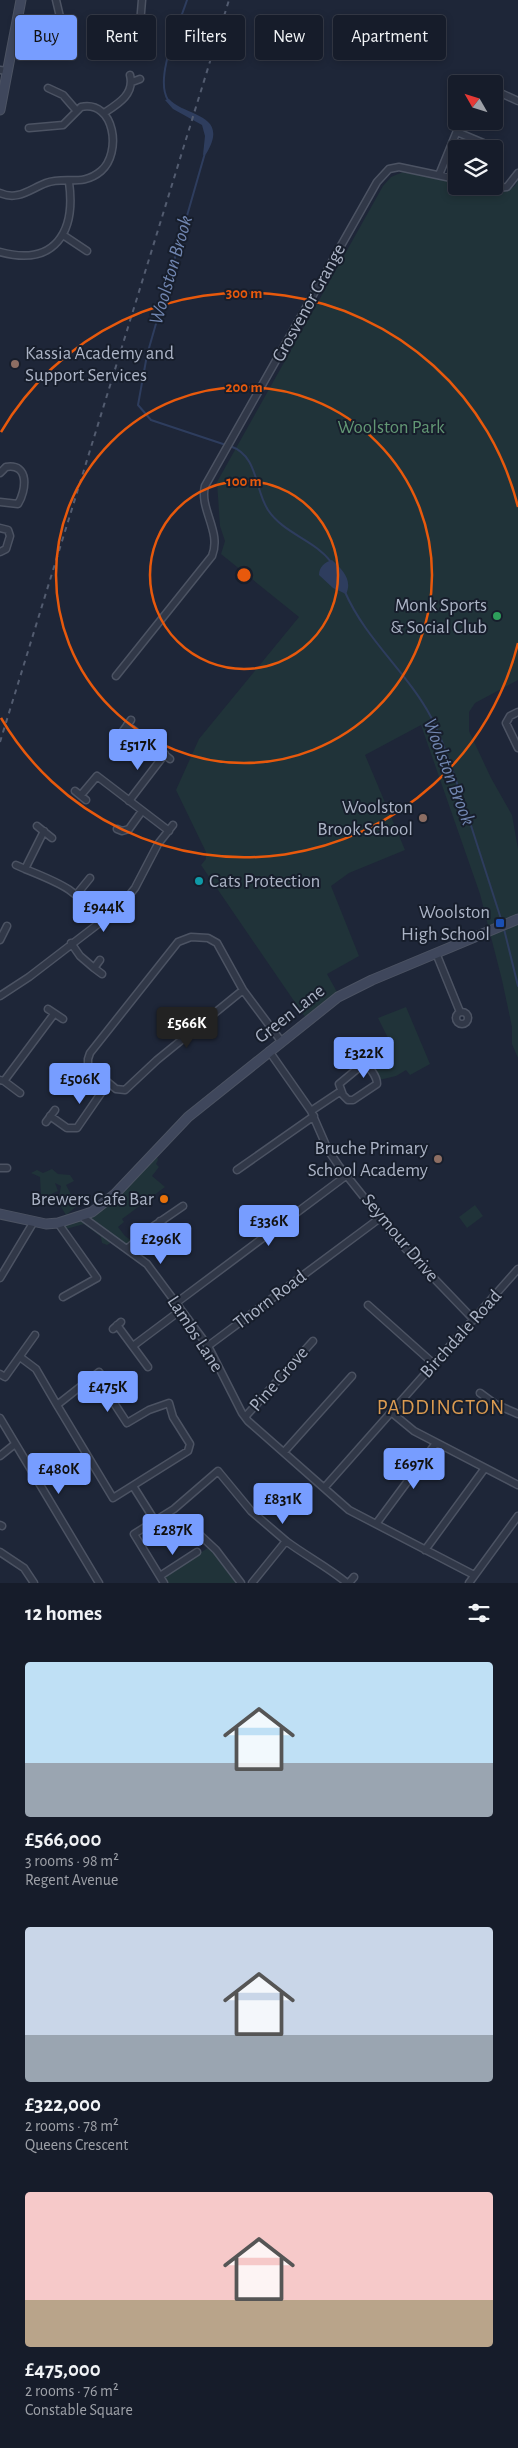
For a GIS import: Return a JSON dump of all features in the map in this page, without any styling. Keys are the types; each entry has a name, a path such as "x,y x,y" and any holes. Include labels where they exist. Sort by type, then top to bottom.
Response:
{"street":[{"path":"0,110 4,71 21,0"},
{"path":"56,0 59,15"},
{"path":"141,15 142,0"},
{"path":"104,113 126,96 130,90 131,78 140,79"},
{"path":"47,87 63,95 76,110"},
{"path":"503,94 518,101"},
{"path":"0,193 14,196 48,182 80,181 94,176 108,163 112,152 113,140 104,113 96,107 87,106 76,110 63,125 28,129"},
{"path":"439,175 457,132 476,140"},
{"name":"Grosvenor Grange","path":"116,676 212,556 215,540 204,490 382,176 389,169 398,167 448,177"},
{"path":"503,187 507,187 518,173"},
{"path":"0,252 19,255 38,254 54,246 63,235 70,218 69,182"},
{"path":"63,235 87,251"},
{"path":"0,473 6,467 17,467 23,473 25,482 18,504 0,502"},
{"path":"0,528 8,530 10,534 6,549 0,552"},
{"path":"518,712 510,716 506,723 518,748"},
{"path":"127,725 167,756 129,801"},
{"path":"1,993 29,977 119,908 135,888 153,852 171,828 142,811 99,773 81,795"},
{"path":"117,829 122,831 129,829 142,811"},
{"path":"37,826 52,838"},
{"path":"26,869 44,831"},
{"path":"16,865 58,882 77,894 100,923"},
{"path":"77,894 90,878"},
{"name":"Green Lane","path":"0,1214 34,1223 58,1223 81,1216 108,1201 188,1117 338,997 352,989 518,919"},
{"path":"0,940 7,926"},
{"path":"243,990 157,1060 123,1091 108,1083 90,1068 87,1062 90,1053 182,939 191,937 208,938 217,943 243,990 282,1041"},
{"path":"71,943 80,956 102,974"},
{"path":"436,953 460,1012"},
{"path":"94,968 100,960"},
{"path":"20,1093 2,1081 51,1012 63,1019"},
{"name":"Seymour Drive","path":"269,1051 312,1113 328,1150 402,1245 474,1320"},
{"path":"362,1065 367,1065 377,1079 375,1086 353,1100 346,1098 341,1091 340,1082 362,1065"},
{"path":"50,1116 67,1128 76,1128 108,1083"},
{"path":"238,1170 341,1091"},
{"path":"176,1303 347,1174"},
{"path":"127,1249 160,1221 183,1206"},
{"name":"Lambs Lane","path":"81,1216 147,1264 208,1346 245,1417 349,1510 474,1575"},
{"name":"Thorn Road","path":"208,1346 380,1218"},
{"path":"160,1221 180,1248"},
{"path":"0,1278 34,1223"},
{"path":"58,1223 97,1278 63,1297"},
{"name":"Birchdale Road","path":"324,1488 518,1270"},
{"path":"367,1305 434,1364"},
{"path":"133,1346 181,1310"},
{"path":"117,1325 148,1367"},
{"path":"0,1374 5,1377 35,1335"},
{"name":"Pine Grove","path":"245,1417 313,1341"},
{"path":"20,1357 36,1369 57,1405 113,1498 188,1451 190,1444 173,1417 169,1403 149,1410 127,1423 112,1400 106,1381 99,1372 57,1405"},
{"path":"284,1452 352,1376"},
{"path":"480,1393 495,1404 518,1414"},
{"path":"391,1412 414,1431 518,1485"},
{"path":"0,1418 99,1583"},
{"path":"376,1524 436,1443"},
{"path":"0,1456 16,1444"},
{"path":"425,1550 485,1468"},
{"path":"164,1583 134,1534 180,1504 218,1471 251,1511 286,1541 348,1583 354,1577"},
{"path":"133,1486 155,1521"},
{"path":"469,1583 518,1516"},
{"path":"201,1536 216,1550 241,1583"},
{"path":"254,1582 286,1541"},
{"path":"0,1552 24,1568 34,1583"},
{"path":"160,1576 198,1552"}],"green space":[{"name":"Woolston Park","path":"403,172 448,180 448,195 503,195 503,192 515,186 518,180 518,680 475,703 469,712 469,731 491,778 512,815 518,849 518,1058 512,1044 512,1027 502,980 480,894 421,725 365,755 405,850 349,873 331,886 359,956 327,974 337,992 305,1017 201,865 206,859 206,852 176,790 199,739 299,617 221,554 225,541 220,526 217,482 383,186 391,177"},
{"path":"406,1007 430,1064 410,1075 406,1070 396,1076 379,1080 368,1063 378,1044 389,1040 378,1018"},
{"path":"151,1154 157,1156 156,1164 159,1167 152,1176 165,1187 122,1219 124,1222 118,1227 132,1241 126,1247 112,1242 107,1245 102,1243 101,1237 84,1224 66,1229 63,1223 89,1216"},
{"path":"52,1169 58,1174 70,1175 74,1181 66,1185 77,1206 66,1215 58,1202 61,1186 55,1183 58,1191 45,1197 41,1195 40,1177 31,1173 37,1170 43,1173"},
{"path":"475,1205 483,1216 467,1228 459,1217"},
{"path":"209,1547 238,1583 168,1583 164,1577"}],"water":[{"path":"169,99 176,105 203,118 209,123 213,131 212,141 206,154 203,155 205,136 202,125 173,109 165,100"},
{"path":"332,560 343,571 347,579 348,589 346,594 333,588 319,575 323,565"}],"waterway":[{"name":"Woolston Brook","path":"168,100 164,90 166,65 187,0"},
{"name":"Woolston Brook","path":"205,153 147,355 138,405 151,420 226,445"},
{"name":"Woolston Brook","path":"230,446 246,457 251,465 268,510 282,525 317,548 331,562"},
{"name":"Woolston Brook","path":"345,592 375,641 410,685 431,717 446,751 502,922"},
{"name":"Woolston Brook","path":"504,929 518,986"}],"railway":[{"path":"0,742 229,0"}],"place":[{"name":"Kassia Academy and Support Services","path":"15,364"},
{"name":"Monk Sports & Social Club","path":"497,616"},
{"name":"Woolston Brook School","path":"423,818"},
{"name":"Cats Protection","path":"199,881"},
{"name":"Woolston High School","path":"500,923"},
{"name":"Bruche Primary School Academy","path":"438,1159"},
{"name":"Brewers Cafe Bar","path":"164,1199"}],"district":[{"name":"PADDINGTON","path":"441,1407"}]}
